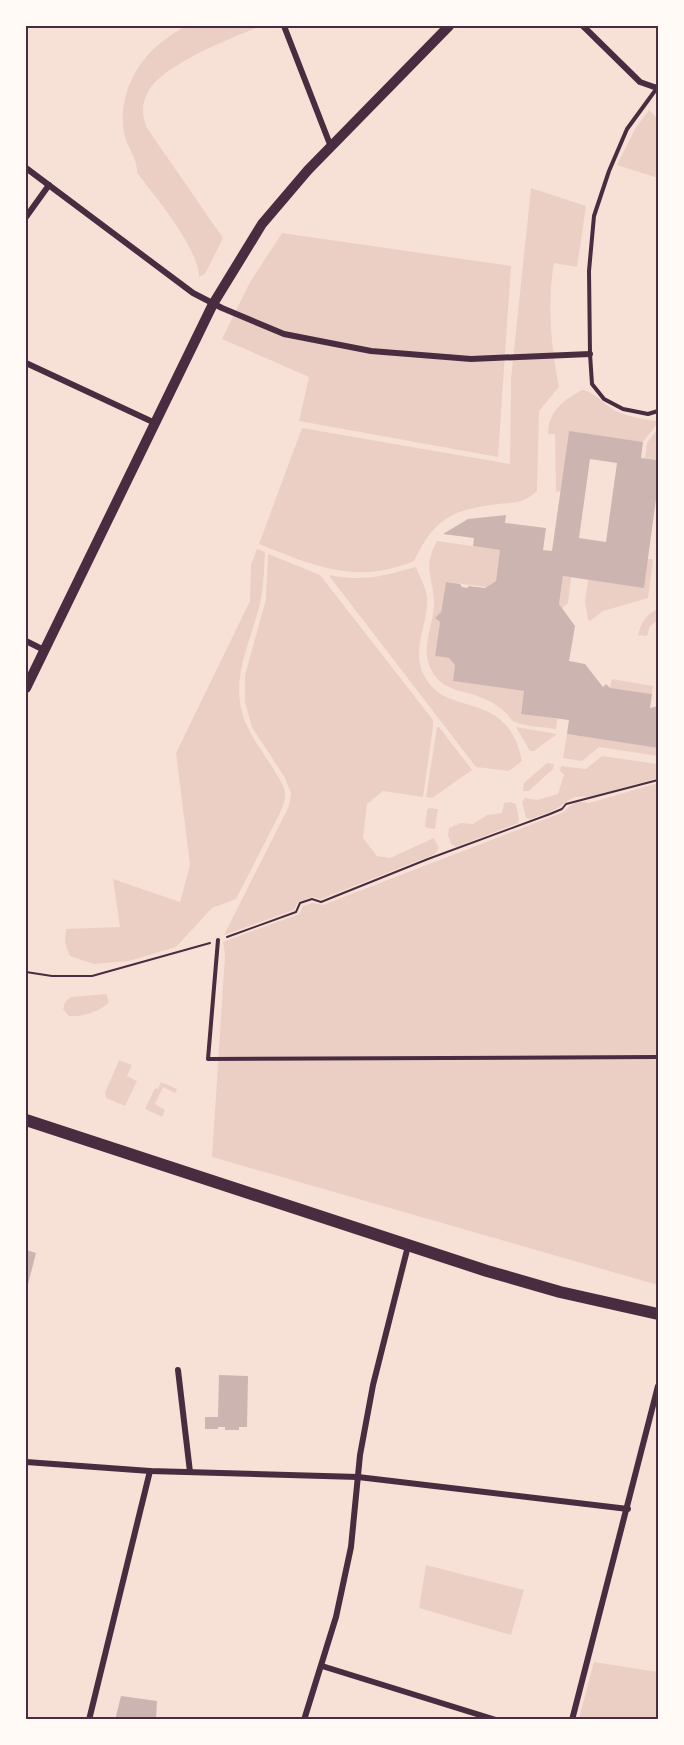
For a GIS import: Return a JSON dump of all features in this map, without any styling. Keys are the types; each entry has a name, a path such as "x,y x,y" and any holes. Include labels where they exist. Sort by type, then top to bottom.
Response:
{"main road":[{"path":"26,1120 408,1246 560,1292 658,1314"}],"street":[{"path":"284,26 331,147"},
{"path":"26,688 213,304 272,211 449,26"},
{"path":"583,26 640,82 658,87"},
{"path":"26,168 193,293 213,304 284,334 371,351 471,359 590,354"},
{"path":"26,217 49,185"},
{"path":"26,363 155,423"},
{"path":"26,641 44,650"},
{"path":"304,1719 336,1617 351,1547 360,1455 373,1385 408,1246"},
{"path":"178,1370 190,1472"},
{"path":"572,1719 658,1386"},
{"path":"26,1462 150,1471 358,1477 628,1509"},
{"path":"89,1719 150,1471"},
{"path":"322,1666 495,1719"}],"lane":[{"path":"658,87 627,129 609,171 594,216 589,271 592,384 604,399 623,409 648,414 658,411"},
{"path":"218,940 208,1059 658,1057"}],"path":[{"path":"26,972 52,976 92,976 218,940 296,912 300,903 312,899 321,902 550,814 562,809 566,804 658,780"}],"shaded area":[{"path":"185,26 261,26 183,62 156,82 144,101 143,114 147,128 223,238 205,274 199,277 192,252 184,238 137,173 136,163 124,133 123,121 123,109 129,85 141,63 158,45"},
{"path":"649,110 658,119 658,178 617,165 635,129"},
{"path":"531,188 586,206 577,267 554,263 551,325 559,387 539,411 537,491 519,502 482,506 456,513 437,526 429,535 414,561 373,572 335,570 259,544 302,428 510,464 511,379"},
{"path":"282,233 511,266 498,457 299,421 309,377 222,339 250,282"},
{"path":"582,390 591,393 618,412 656,421 656,425 643,442 569,432 561,491 556,492 555,434 548,434 549,426 558,407"},
{"path":"658,428 658,460 645,458 647,443"},
{"path":"437,541 500,550 496,581 487,587 446,582 441,612 435,618 440,622 435,656 449,658 455,665 453,681 524,691 521,713 557,719 556,729 520,724 487,700 445,685 432,672 427,655 434,603 429,565"},
{"path":"257,549 265,552 263,588 240,676 240,702 248,729 283,786 285,799 279,815 236,899 212,908 176,947 129,961 94,964 70,956 65,943 66,929 120,927 113,879 180,902 190,865 176,753 250,601 251,565"},
{"path":"268,554 320,575 433,720 423,797 383,791 367,804 363,838 377,856 390,858 434,838 439,848 435,854 321,899 313,897 298,902 294,910 224,935 289,806 291,793 285,778 252,727 245,702 245,675 266,599"},
{"path":"652,559 653,562 648,598 603,611 590,621 588,620 585,601 588,580"},
{"path":"416,567 427,597 419,648 421,669 436,691 491,713 504,723 515,738 522,761 509,771 476,767 330,577 330,575 352,578 373,577"},
{"path":"563,576 571,577 568,603 562,608 559,604"},
{"path":"658,609 658,620 650,626 647,636 638,635 645,619"},
{"path":"612,679 653,686 652,694 610,688"},
{"path":"437,727 472,770 432,798 426,797"},
{"path":"516,727 557,734 534,751 530,751"},
{"path":"567,734 658,748 658,756 599,747 582,761 563,758"},
{"path":"602,756 658,764 658,778 590,797 576,797 549,812 531,819 526,818 522,802 525,798 537,800 558,794 564,775 560,771 561,766 586,769"},
{"path":"547,763 554,764 553,769 529,791 523,791 524,783"},
{"path":"658,783 658,1285 212,1157 225,955 223,942 299,914 303,906 313,903 323,905 564,812 575,803 589,803"},
{"path":"504,803 516,804 518,823 456,847 451,844 448,835 449,828 461,823 473,824 487,815 502,813"},
{"path":"429,808 438,809 435,829 425,826"},
{"path":"106,994 109,1002 101,1009 90,1013 69,1016 63,1009 65,1002 71,997"},
{"path":"119,1060 132,1065 127,1076 137,1081 125,1106 106,1098 105,1093"},
{"path":"161,1082 177,1089 175,1093 163,1087 155,1104 165,1110 162,1117 145,1109 155,1088 158,1089"},
{"path":"426,1565 524,1590 511,1635 419,1608"},
{"path":"594,1662 658,1672 658,1719 579,1719"}],"building":[{"path":"569,431 643,442 641,458 658,460 658,499 656,499 644,588 563,576 559,604 575,626 569,661 585,664 603,687 606,684 610,688 652,694 650,708 658,706 658,748 567,734 569,720 521,714 524,691 453,681 455,665 449,658 435,656 440,622 435,618 441,612 446,582 468,588 468,586 485,588 496,581 500,550 473,546 474,538 443,534 468,519 506,515 505,523 546,528 543,550 552,551","holes":["590,459 617,463 606,542 579,538"]},
{"path":"26,1250 36,1253 26,1292"},
{"path":"219,1375 248,1376 247,1427 239,1427 239,1430 225,1430 225,1427 205,1429 205,1417 218,1417"},
{"path":"121,1696 157,1701 156,1720 115,1720"}]}
